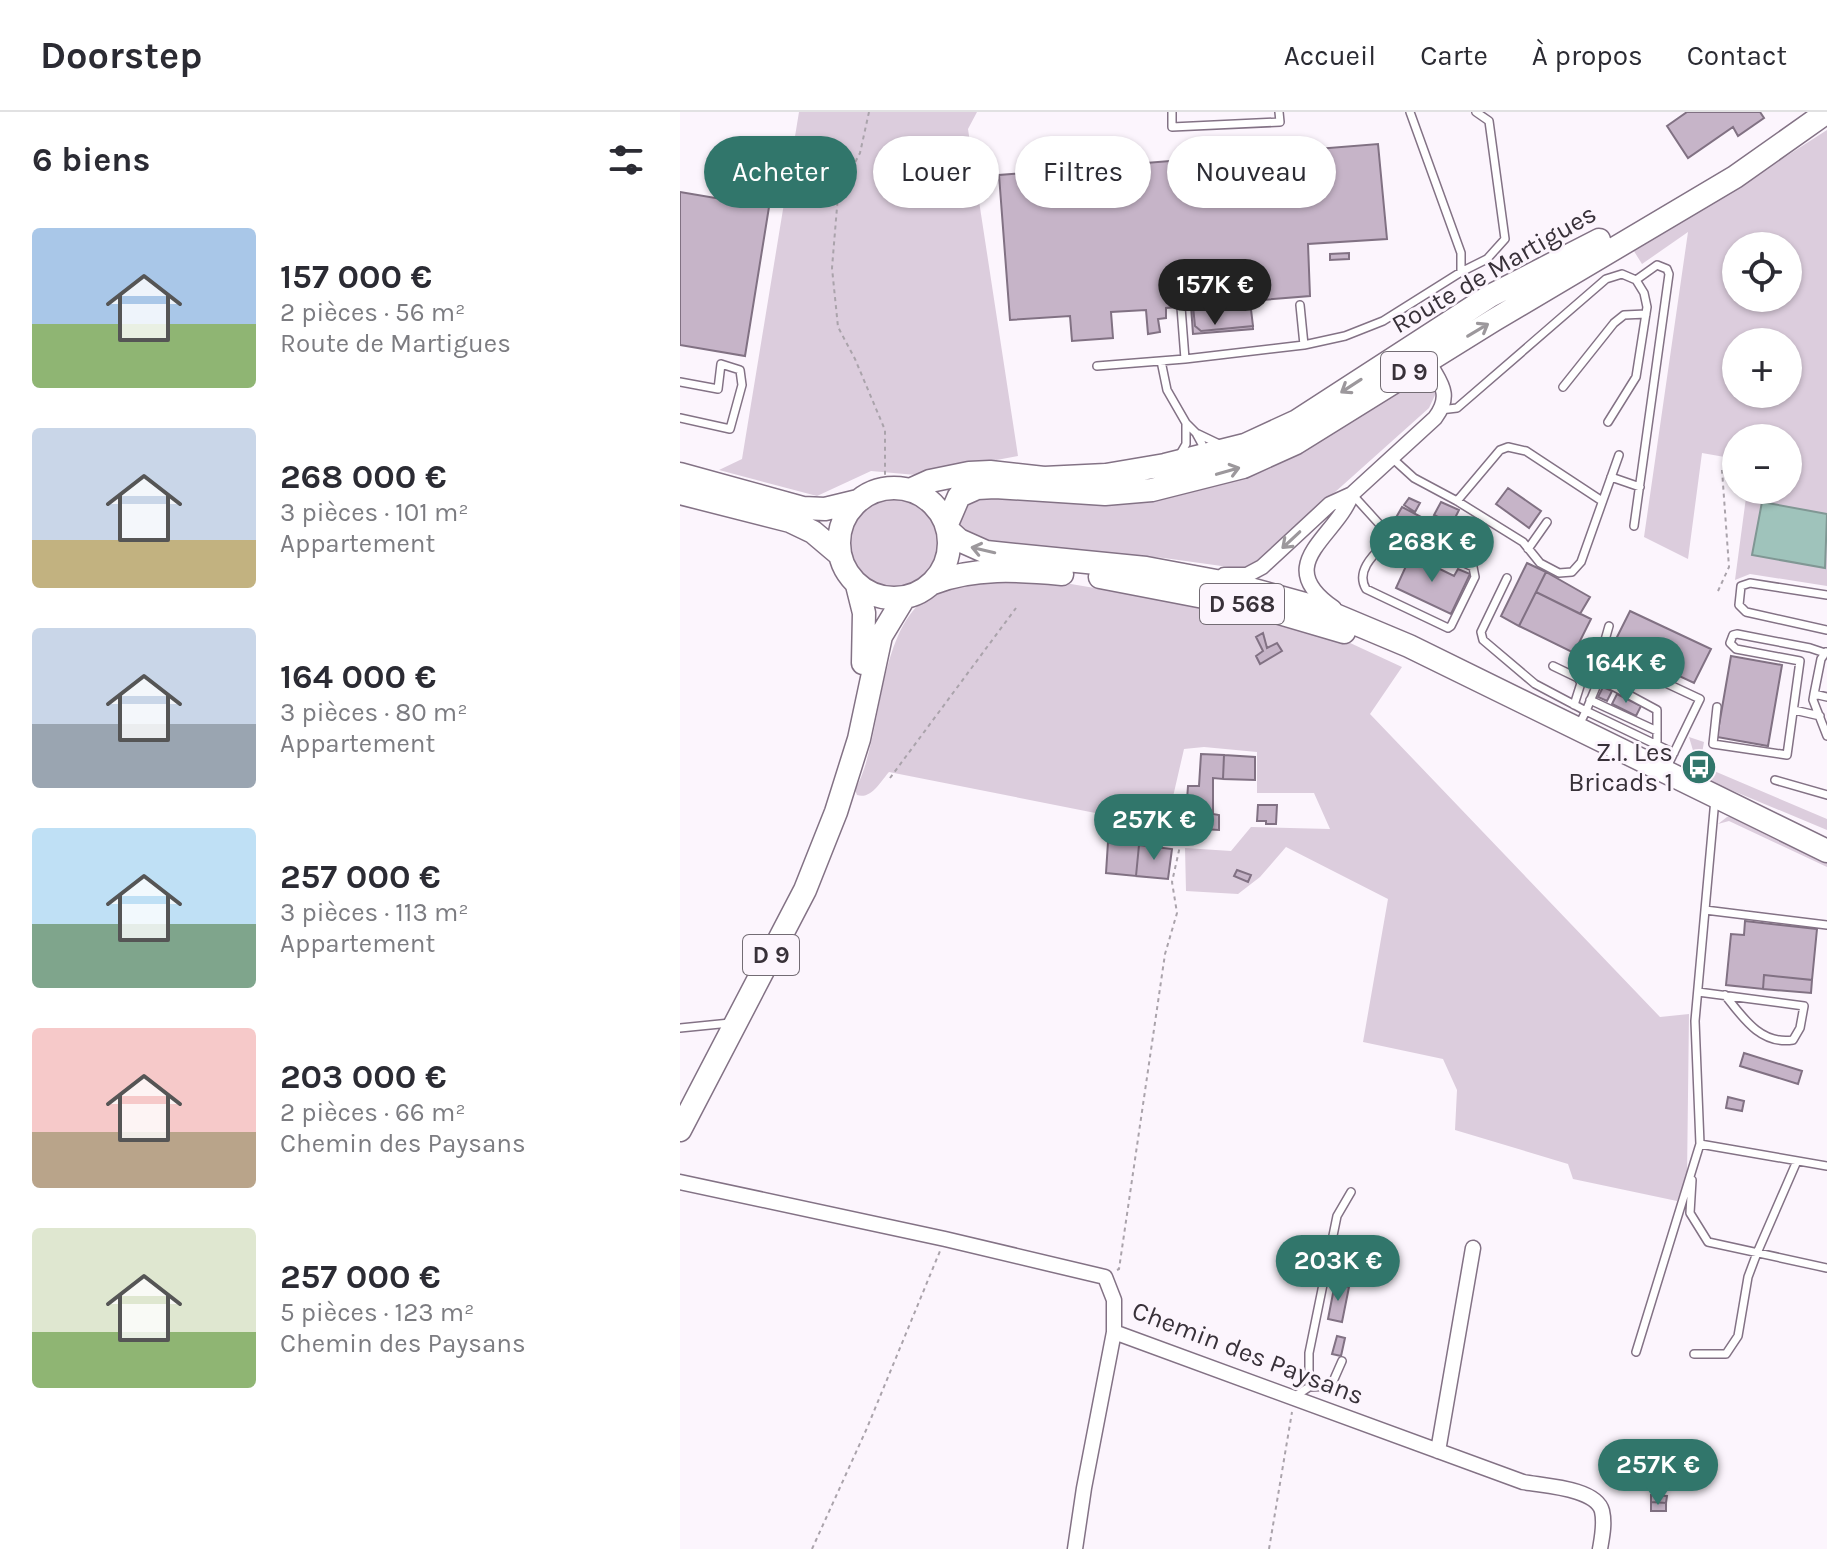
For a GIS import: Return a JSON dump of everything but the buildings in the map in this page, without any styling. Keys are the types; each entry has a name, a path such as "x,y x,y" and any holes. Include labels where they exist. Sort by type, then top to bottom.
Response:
{"main road":[{"name":"Route de Martigues","path":"910,490 930,481 969,473 1044,478 1106,475 1165,465 1194,466 1297,421 1490,296 1680,198 1822,115"},
{"name":"Route de Martigues","path":"947,527 959,496 977,488 1105,494 1152,490 1243,467 1296,443 1735,177 1822,115"},
{"path":"680,485 728,489 803,508 825,509 858,501"},
{"path":"680,485 790,521 813,532 839,554"},
{"path":"885,488 910,490 926,497 938,509 947,527 948,558 933,583 924,590 904,598 871,594 857,585 846,571 839,554 841,525 858,501 870,492 885,488"},
{"name":"D 568","path":"947,527 971,547 986,552 1175,573 1273,594 1358,624 1536,711"},
{"name":"D 568","path":"933,583 948,577 984,571 1040,572 1115,579 1266,609 1405,653 1536,711 1581,720 1669,763 1715,797 1827,851"},
{"name":"D 9","path":"848,774 865,637 864,613 857,585"},
{"name":"D 9","path":"680,1130 805,890 836,812 859,739 881,636 904,598"},
{"name":"D 568","path":"1715,797 1827,840"}],"street":[{"path":"1175,573 1238,576 1254,572 1330,504 1352,494 1435,418 1444,391 1427,361 1429,344 1440,328"},
{"path":"1352,494 1343,514 1310,553 1306,572 1310,586 1318,595 1358,624"},
{"name":"Chemin des Paysans","path":"680,1182 1105,1277 1114,1300 1114,1332 1523,1482 1587,1494 1601,1508 1603,1526 1600,1549"},
{"path":"1438,1451 1473,1248"},
{"path":"1075,1549 1114,1332"}],"lane":[{"path":"1172,112 1172,127 1280,122 1279,112"},
{"path":"1410,112 1461,253 1461,272"},
{"path":"1097,366 1304,345 1345,336 1383,321 1487,259 1505,239 1489,121 1476,112"},
{"path":"1634,526 1669,274 1667,269 1657,265 1636,280"},
{"path":"1440,410 1457,408 1610,275 1622,274 1636,280 1646,300 1646,314 1636,377 1608,422"},
{"path":"1300,305 1304,345"},
{"path":"1181,307 1185,359"},
{"path":"1563,387 1614,323 1624,315 1646,314"},
{"path":"1105,494 1194,466 1202,444 1167,390 1161,361"},
{"path":"680,382 718,389 721,364 740,370 742,385 730,429 680,418"},
{"path":"1165,465 1183,451 1188,436 1186,423"},
{"path":"1196,433 1219,444 1245,445"},
{"path":"1457,501 1500,450 1508,447 1526,451 1602,501"},
{"path":"1391,458 1414,478 1523,542 1540,563 1559,573 1572,572 1581,562 1619,455"},
{"path":"1611,477 1640,487"},
{"path":"1352,494 1391,537 1442,553 1473,567 1475,577 1448,628 1366,589 1362,582 1366,564 1391,537"},
{"path":"1528,549 1547,522"},
{"path":"1507,578 1481,632 1483,640 1535,684 1574,705 1581,720 1657,745"},
{"path":"1827,595 1750,583 1741,586 1739,605 1746,612 1827,630"},
{"path":"1609,626 1603,647 1608,656 1700,699 1669,763"},
{"path":"1820,665 1736,649 1732,647 1731,638 1737,634 1826,652 1814,694 1827,736"},
{"path":"1717,707 1713,744 1783,756 1789,750 1800,661"},
{"path":"1553,666 1578,678 1581,683 1574,705"},
{"path":"1581,720 1598,682 1657,710 1657,745 1669,763"},
{"path":"1814,694 1827,697"},
{"path":"1590,700 1602,702 1657,731"},
{"path":"1794,710 1820,716"},
{"path":"1775,780 1827,795"},
{"path":"1636,1352 1700,1144 1695,1021 1715,797"},
{"path":"1705,910 1827,925"},
{"path":"1698,992 1725,995 1804,1006 1800,1028 1793,1040 1779,1042 1764,1036 1748,1023 1725,995"},
{"path":"680,1028 736,1023"},
{"path":"1700,1144 1827,1166"},
{"path":"1694,1354 1726,1354 1738,1336 1748,1277 1797,1161"},
{"path":"1692,1167 1690,1213 1708,1242 1827,1268"},
{"path":"1309,1387 1309,1353 1337,1216 1351,1192"},
{"path":"1294,1397 1309,1387 1331,1386 1342,1361"}],"path":[{"path":"869,112 860,153 838,195 832,268 838,327 885,430 885,488"},
{"path":"1718,591 1729,567 1724,504"},
{"path":"890,778 1016,608"},
{"path":"1105,1277 1119,1269 1165,954 1177,913 1172,882 1182,837"},
{"path":"812,1549 867,1428 945,1239"},
{"path":"1269,1549 1294,1397"}],"shaded area":[{"path":"799,112 977,112 968,129 969,136 873,136 873,208 980,208 1018,456 916,475 871,471 817,496 719,470 742,459 783,208 857,208 857,136 795,136"},
{"path":"1827,130 1827,586 1750,574 1735,580 1745,504 1802,504 1802,424 1722,424 1722,457 1702,453 1688,559 1644,537 1688,232 1642,264 1632,248"},
{"path":"1424,375 1429,377 1436,393 1429,408 1248,567 986,542 962,528 956,518 962,505 980,495 1127,500"},
{"path":"892,495 910,498 925,508 935,523 938,541 935,559 925,574 910,584 892,587 874,584 859,574 849,559 846,541 849,523 859,508 874,498"},
{"path":"1762,504 1827,514 1825,568 1752,555"},
{"path":"979,578 1041,579 1244,613 1348,642 1402,667 1370,714 1660,1017 1689,1014 1687,1177 1677,1201 1573,1179 1568,1164 1455,1130 1457,1090 1443,1059 1363,1042 1388,899 1286,847 1260,877 1238,894 1186,891 1185,848 1231,851 1251,827 1330,829 1314,793 1257,793 1257,752 1204,747 1184,749 1166,827 889,772 867,795 857,795 855,790 865,767 884,681 902,627 917,606 938,591"},
{"path":"1689,737 1704,742 1700,765 1827,819 1827,830 1707,780 1697,764"},
{"path":"1736,815 1827,858 1827,867 1729,821 1718,824"}],"place":[{"name":"Z.I. Les Bricads 1","path":"1699,767"}]}
